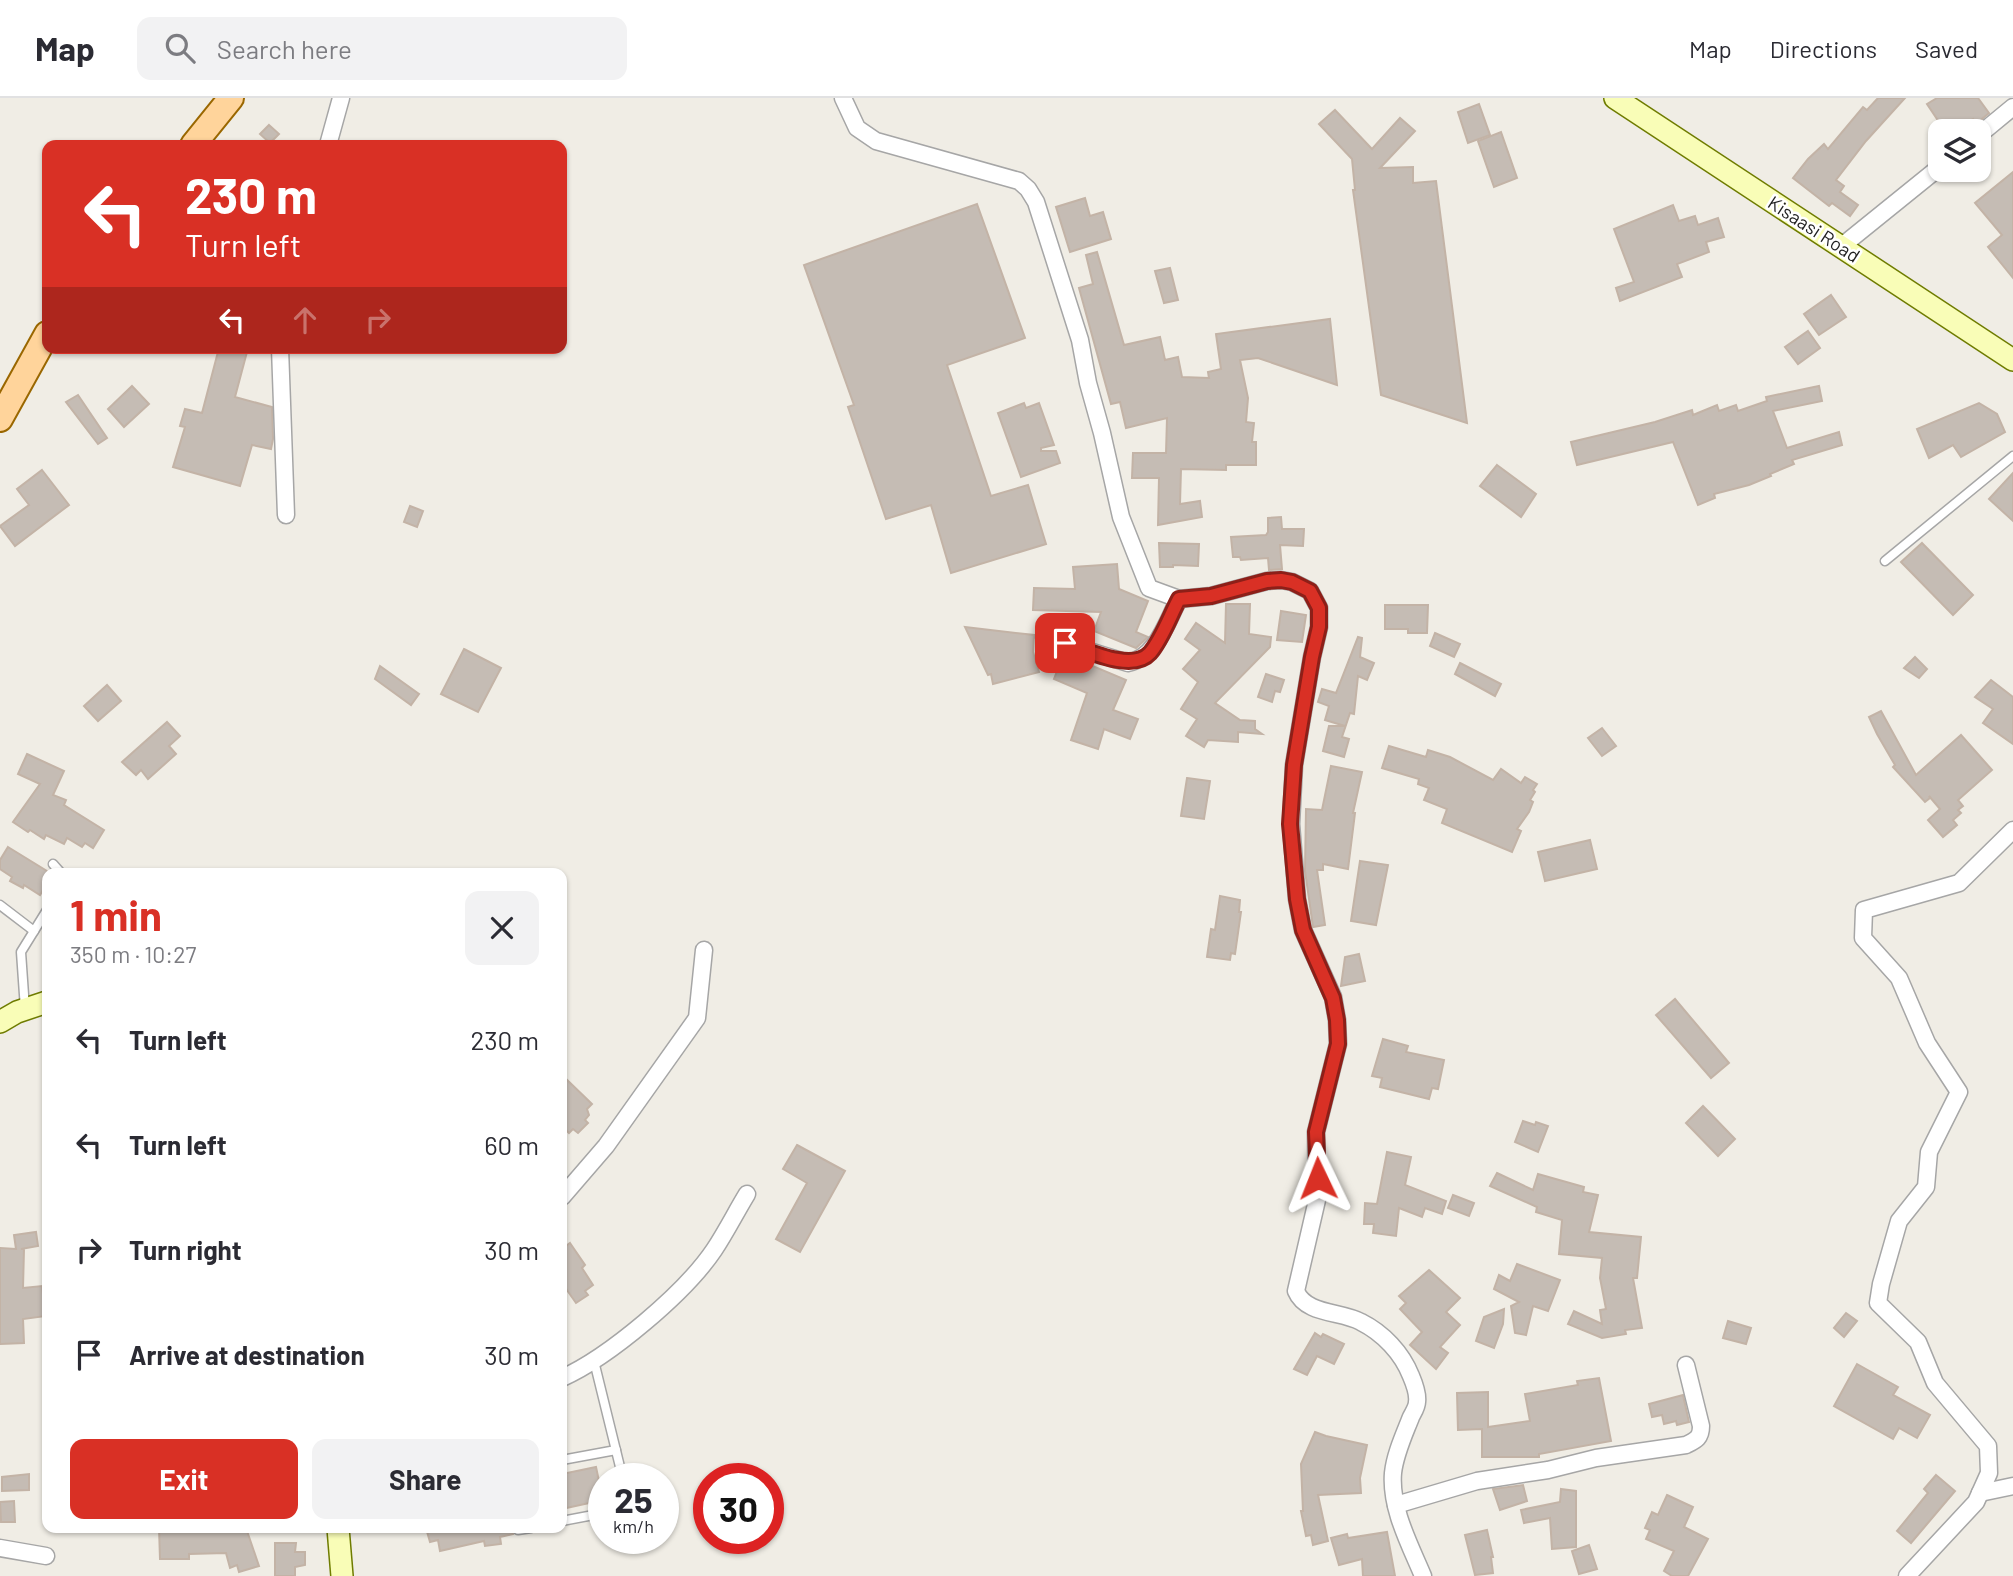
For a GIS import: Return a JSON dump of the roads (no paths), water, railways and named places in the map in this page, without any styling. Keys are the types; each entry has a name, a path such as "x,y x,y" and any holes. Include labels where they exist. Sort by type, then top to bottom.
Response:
{"main road":[{"path":"197,140 231,98"},
{"name":"Kisaasi Road","path":"1615,98 2013,360"},
{"path":"0,419 42,343"},
{"path":"0,1022 42,1004"},
{"path":"338,1533 342,1576"}],"street":[{"path":"328,140 341,98"},
{"path":"844,98 857,128 876,141 1019,181 1028,189 1036,202 1080,340 1121,517 1149,588 1179,599 1211,596 1267,581 1281,580 1310,591 1319,608 1319,627 1294,765 1290,824 1297,899 1303,930 1333,998 1338,1044 1316,1132 1317,1200 1296,1291 1307,1306 1359,1320 1380,1333 1404,1360 1413,1378 1418,1401 1393,1473 1396,1505 1423,1576"},
{"path":"1991,125 2013,107"},
{"path":"1842,246 1928,177"},
{"path":"280,354 286,515"},
{"path":"1044,637 1128,663 1141,661 1150,653 1179,599"},
{"path":"1907,1576 1976,1502 1989,1473 1987,1446 1935,1383 1918,1342 1878,1303 1899,1221 1926,1187 1929,1152 1959,1092 1927,1044 1899,978 1863,938 1864,910 1959,883 2013,830"},
{"path":"567,1191 606,1146 697,1018 704,950"},
{"path":"567,1375 594,1361 678,1294 714,1251 747,1194"},
{"path":"1396,1505 1477,1481 1548,1470 1596,1458 1686,1445 1701,1434 1686,1364"},
{"path":"1980,1493 2013,1486"},
{"path":"0,1548 46,1556"}],"lane":[{"path":"1885,561 2013,456"},
{"path":"53,864 57,868"},
{"path":"0,905 34,931"},
{"path":"25,1009 21,952 42,919"},
{"path":"594,1361 620,1463"},
{"path":"567,1459 616,1450"},
{"path":"567,1520 588,1516"}]}
